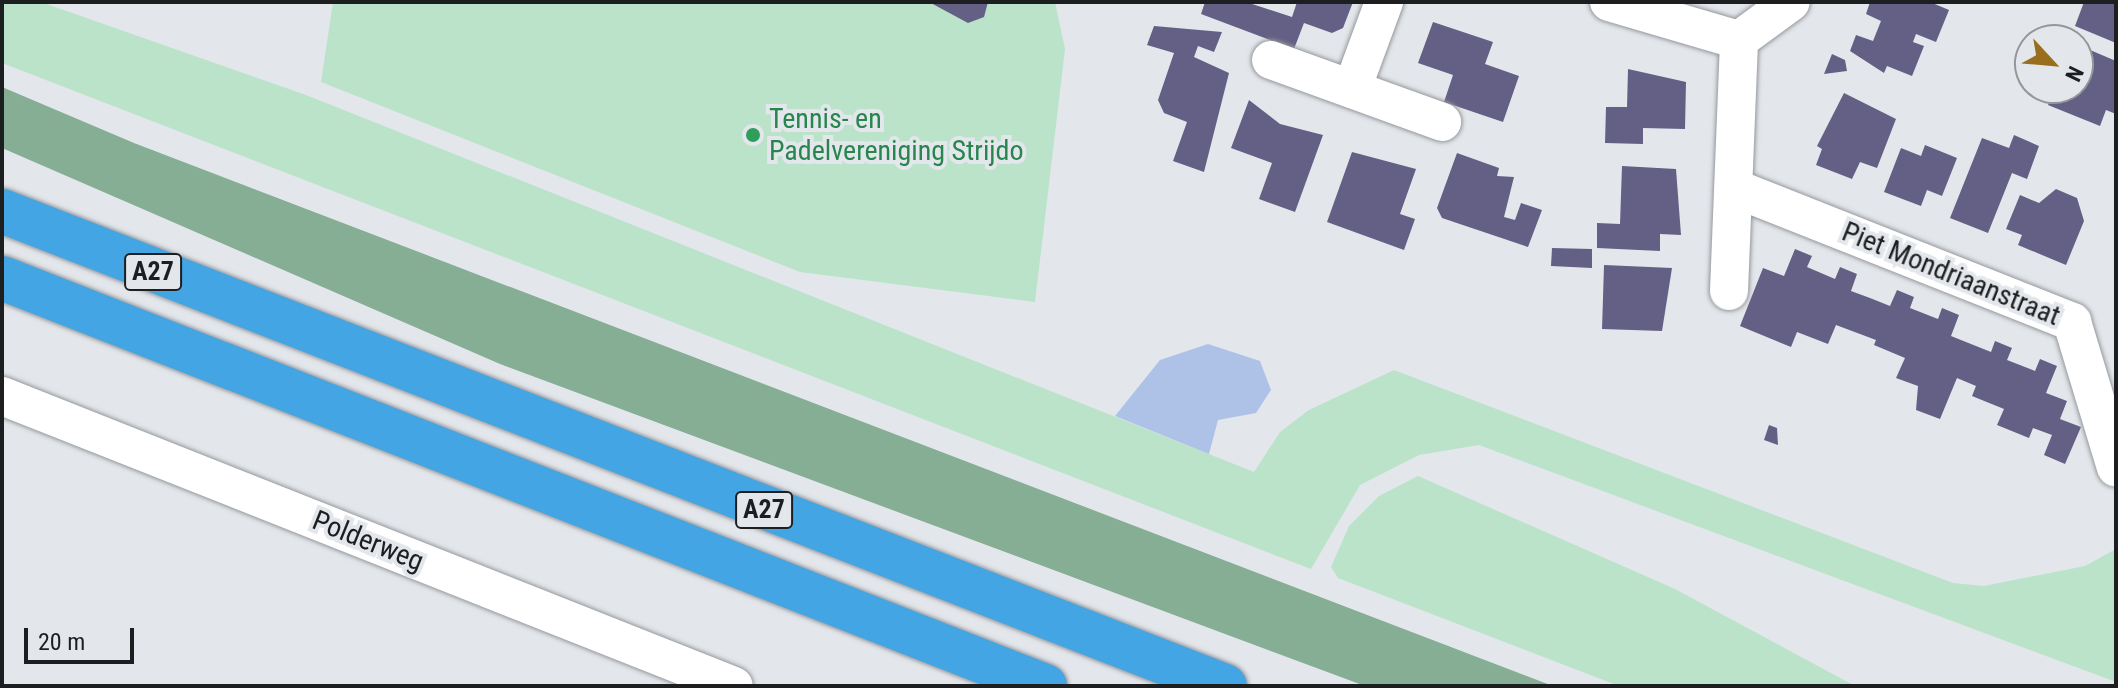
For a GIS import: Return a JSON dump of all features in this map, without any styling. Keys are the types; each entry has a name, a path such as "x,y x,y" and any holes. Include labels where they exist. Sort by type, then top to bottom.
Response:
{"highway":[{"name":"A27","path":"2,211 1225,686"},
{"name":"A27","path":"2,278 1045,686"}],"street":[{"path":"1352,89 1384,2"},
{"path":"1609,2 1739,40"},
{"path":"1739,40 1791,2"},
{"path":"1729,291 1739,40"},
{"path":"1271,60 1442,122"},
{"name":"Piet Mondriaanstraat","path":"1734,188 2072,322 2116,468"},
{"name":"Polderweg","path":"2,396 734,686"}],"green space":[{"path":"2,2 41,2 306,95 1254,472 1280,432 1309,410 1394,370 1953,583 1984,586 2085,566 2116,549 2116,682 1479,445 1419,455 1360,485 1311,569 2,63"},
{"name":"Tennis- en Padelvereniging Strijdo","path":"333,2 1055,2 1065,49 1035,302 800,272 321,82"},
{"path":"2,87 134,143 1553,686 1365,686 500,364 2,148"},
{"path":"1418,476 1675,589 1855,686 1619,686 1338,578 1331,567 1349,526 1379,496"}],"water":[{"path":"1208,344 1260,361 1271,390 1256,413 1218,420 1209,454 1115,416 1160,360"}],"building":[{"path":"929,2 988,2 984,17 968,23"},
{"path":"1205,2 1246,2 1292,17 1297,2 1353,2 1343,28 1332,33 1304,23 1294,49 1201,14"},
{"path":"1870,2 1930,2 1949,10 1936,42 1916,34 1913,42 1924,46 1912,76 1887,66 1884,73 1850,51 1856,35 1873,41 1881,21 1866,14"},
{"path":"2084,2 2116,2 2116,43 2094,34 2094,24 2076,24"},
{"path":"1433,22 1493,42 1485,64 1519,76 1503,122 1444,102 1453,75 1418,63"},
{"path":"1154,26 1222,32 1214,52 1198,46 1194,57 1229,73 1204,172 1173,161 1187,122 1164,113 1158,100 1174,53 1147,45"},
{"path":"2094,52 2116,61 2116,114 2106,110 2100,126 2048,105 2094,104"},
{"path":"1832,54 1845,60 1847,71 1824,74"},
{"path":"1628,69 1686,82 1685,129 1643,128 1643,144 1605,143 1606,107 1627,107"},
{"path":"1844,93 1896,119 1877,168 1860,162 1852,179 1816,165 1822,149 1817,146"},
{"path":"1249,100 1280,124 1323,135 1295,212 1259,199 1272,163 1231,148"},
{"path":"2014,135 2039,146 2027,179 2012,173 1988,233 1950,218 1982,138 2009,148"},
{"path":"1925,145 1957,158 1942,196 1927,190 1921,206 1884,192 1901,148 1921,156"},
{"path":"1352,152 1416,169 1400,214 1415,219 1404,250 1327,222"},
{"path":"1457,153 1499,168 1497,176 1514,177 1504,217 1515,220 1521,203 1542,210 1528,247 1442,218 1437,208"},
{"path":"1622,166 1676,169 1681,235 1660,234 1660,251 1597,248 1597,223 1620,224"},
{"path":"2056,189 2077,198 2084,221 2066,265 2018,245 2022,235 2006,229 2020,195 2039,203"},
{"path":"1552,248 1592,249 1592,268 1551,266"},
{"path":"1795,249 1812,256 1807,267 1835,279 1840,267 1857,274 1851,291 1890,306 1897,290 1914,297 1910,308 1938,319 1942,308 1959,315 1951,336 1991,352 1995,341 2012,348 2007,360 2035,371 2040,359 2057,366 2046,393 2067,401 2060,419 2081,427 2065,464 2044,455 2052,435 2033,428 2029,438 1997,425 2004,409 1972,396 1976,386 1957,378 1940,419 1916,410 1918,386 1896,378 1905,358 1874,345 1876,340 1836,325 1828,344 1797,332 1791,347 1740,326 1763,268 1784,276"},
{"path":"1604,265 1672,268 1662,331 1602,329"},
{"path":"1769,425 1777,428 1778,445 1764,440"}],"place":[{"name":"Tennis- en Padelvereniging Strijdo","path":"753,135"}]}
